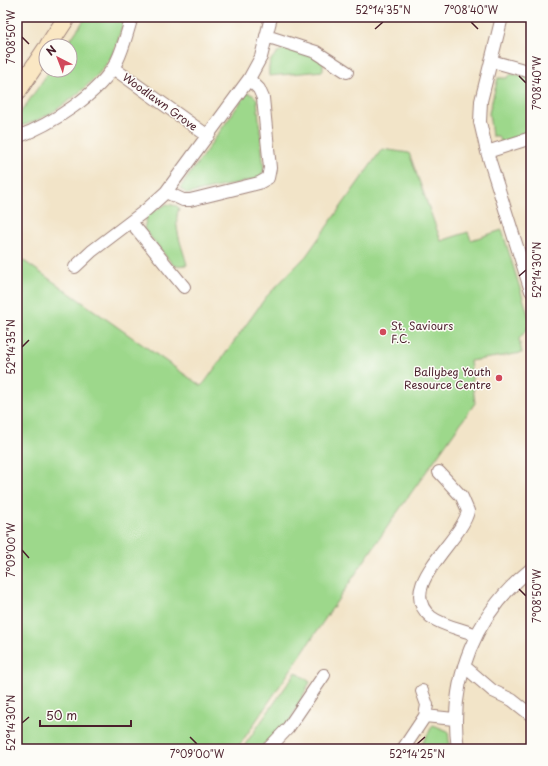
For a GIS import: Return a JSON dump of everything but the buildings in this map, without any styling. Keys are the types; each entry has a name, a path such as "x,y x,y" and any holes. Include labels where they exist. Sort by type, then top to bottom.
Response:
{"main road":[{"path":"54,38 68,17"},
{"path":"17,92 38,61"}],"street":[{"name":"Woodlawn Grove","path":"17,137 67,110 99,84 113,68 120,53 132,17"},
{"name":"Woodlawn Grove","path":"75,267 95,248 131,222 166,192 249,79 261,57 272,17"},
{"path":"502,17 480,116 486,152 531,291"},
{"path":"266,36 316,52 347,72"},
{"path":"491,62 531,72"},
{"name":"Woodlawn Grove","path":"113,68 208,136"},
{"path":"166,192 182,200 190,200 259,183 268,178 270,168 264,104 259,89 249,79"},
{"path":"486,152 531,138"},
{"path":"131,222 184,287"},
{"path":"439,472 462,497 468,511 463,524 422,582 420,593 421,603 427,613 435,620 476,635"},
{"path":"458,749 454,719 458,691 464,666 476,635 500,598 531,569"},
{"path":"464,666 493,691 512,700 531,715"},
{"path":"268,749 288,728 324,675"},
{"path":"402,749 425,716 427,704 422,691"},
{"path":"425,716 454,719"}],"green space":[{"path":"86,17 125,17 112,55 96,77 85,88 59,108 45,116 20,126 17,125 17,118 44,78 78,78 78,38 72,38"},
{"path":"284,49 293,49 321,59 323,63 323,71 269,76 271,60 276,54"},
{"path":"511,74 531,77 531,132 501,142 498,136 492,136 489,113 498,78 507,78"},
{"path":"247,93 253,95 257,99 264,170 261,176 256,179 187,194 180,188"},
{"path":"382,149 409,153 441,241 468,232 471,240 502,230 531,324 519,339 522,353 470,361 475,403 394,517 237,749 17,749 17,256 201,386 266,297 306,256"},
{"path":"167,204 177,206 179,208 177,215 177,229 187,265 174,266 144,229 147,215"},
{"path":"296,672 310,682 289,722 258,749 242,749"},
{"path":"433,725 448,731 450,749 419,749"}],"place":[{"name":"St. Saviours F.C.","path":"383,332"},
{"name":"Ballybeg Youth Resource Centre","path":"499,378"}]}
